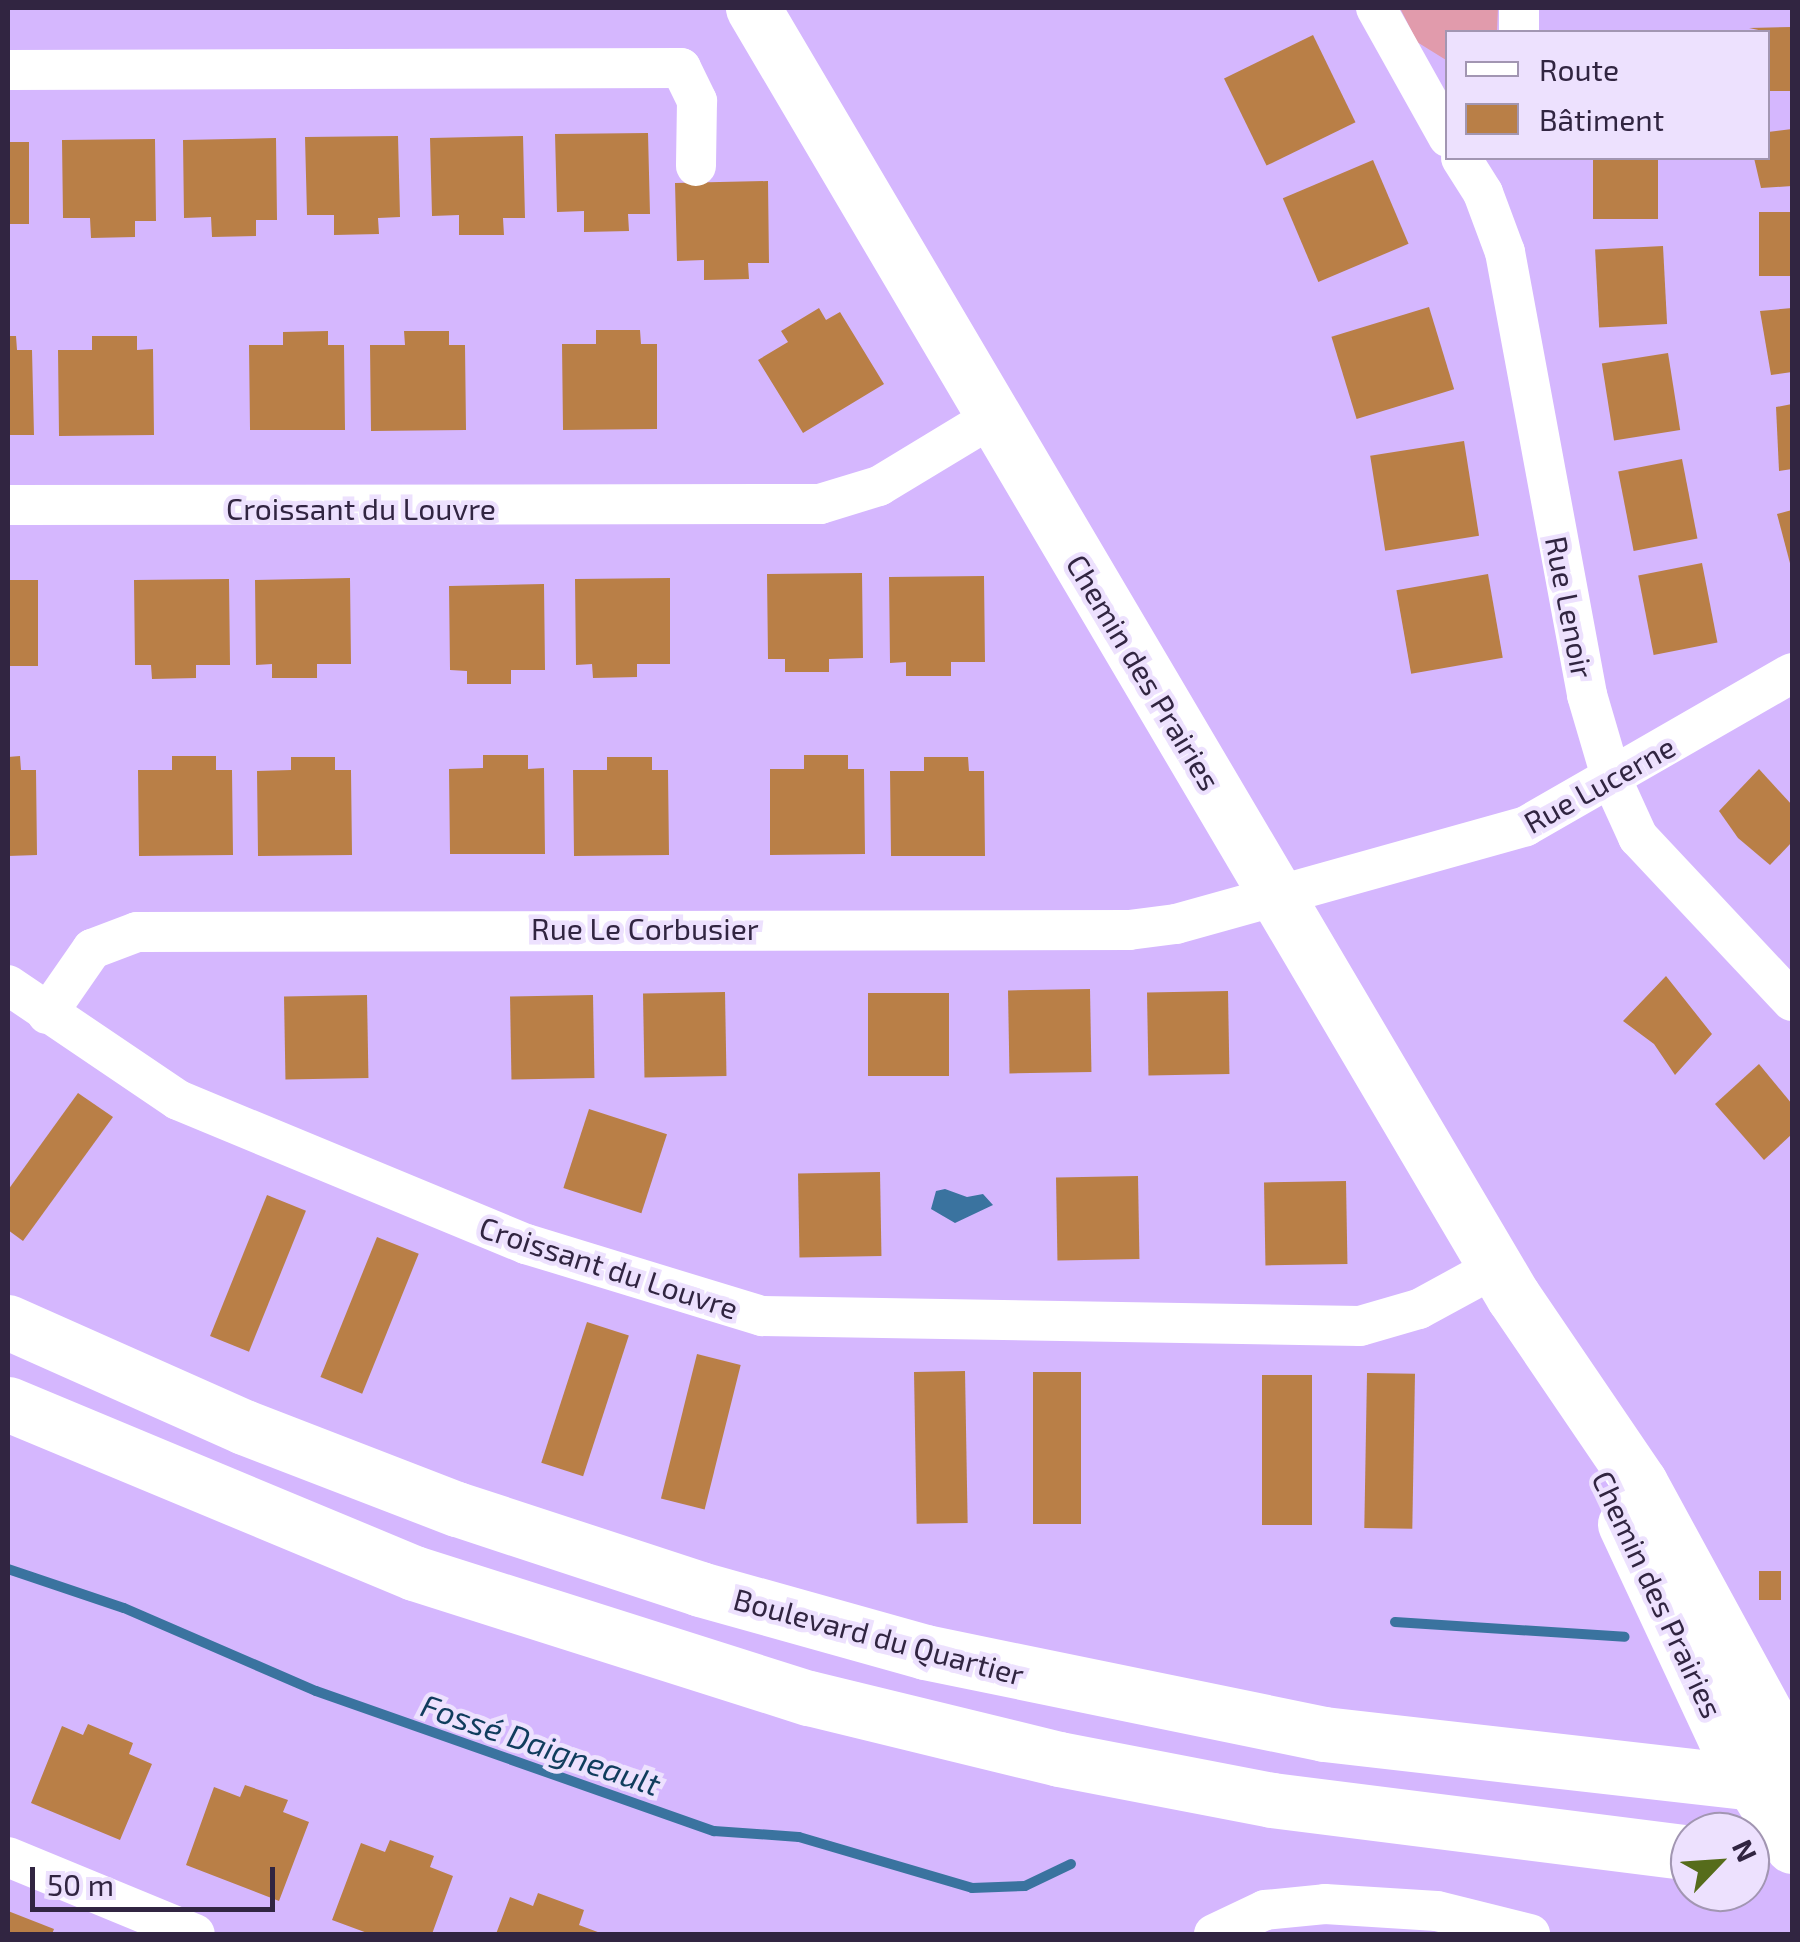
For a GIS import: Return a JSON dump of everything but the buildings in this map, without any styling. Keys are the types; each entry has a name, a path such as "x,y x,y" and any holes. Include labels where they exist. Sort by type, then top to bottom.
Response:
{"main road":[{"name":"Chemin des Prairies","path":"753,8 1536,1336 1640,1483 1686,1564 1770,1720 1792,1846"},
{"name":"Boulevard du Quartier","path":"8,1322 384,1482 612,1562 857,1634 1268,1724 1782,1790"},
{"path":"8,1404 414,1573 810,1698 1059,1759 1272,1800 1670,1850"}],"street":[{"path":"1376,8 1445,132"},
{"path":"8,70 681,68 697,101 696,166"},
{"name":"Rue Lenoir","path":"1463,160 1489,176 1521,324 1587,695 1612,780 1638,838 1792,1001"},
{"name":"Croissant du Louvre","path":"8,505 820,504 879,486 993,417"},
{"name":"Rue Lucerne","path":"1276,894 1496,838 1612,780 1792,673"},
{"name":"Rue Le Corbusier","path":"47,1014 92,949 137,932 1128,930 1176,924 1276,894"},
{"name":"Croissant du Louvre","path":"8,985 146,1084 245,1130 526,1244 762,1316 1360,1326 1419,1310 1496,1268"},
{"path":"8,1856 195,1934"},
{"path":"1214,1934 1265,1910 1324,1904 1422,1909 1530,1934"}],"shaded area":[{"path":"1400,8 1498,8 1497,30 1445,30 1445,59 1417,42"}],"water":[{"path":"945,1189 967,1197 983,1194 993,1205 955,1223 931,1209 936,1191"}],"waterway":[{"name":"Fossé Daigneault","path":"8,1569 124,1608 316,1691 714,1831 799,1837 972,1888 1025,1886 1071,1864"},
{"name":"Fossé Daigneault","path":"1395,1622 1625,1637"}]}
